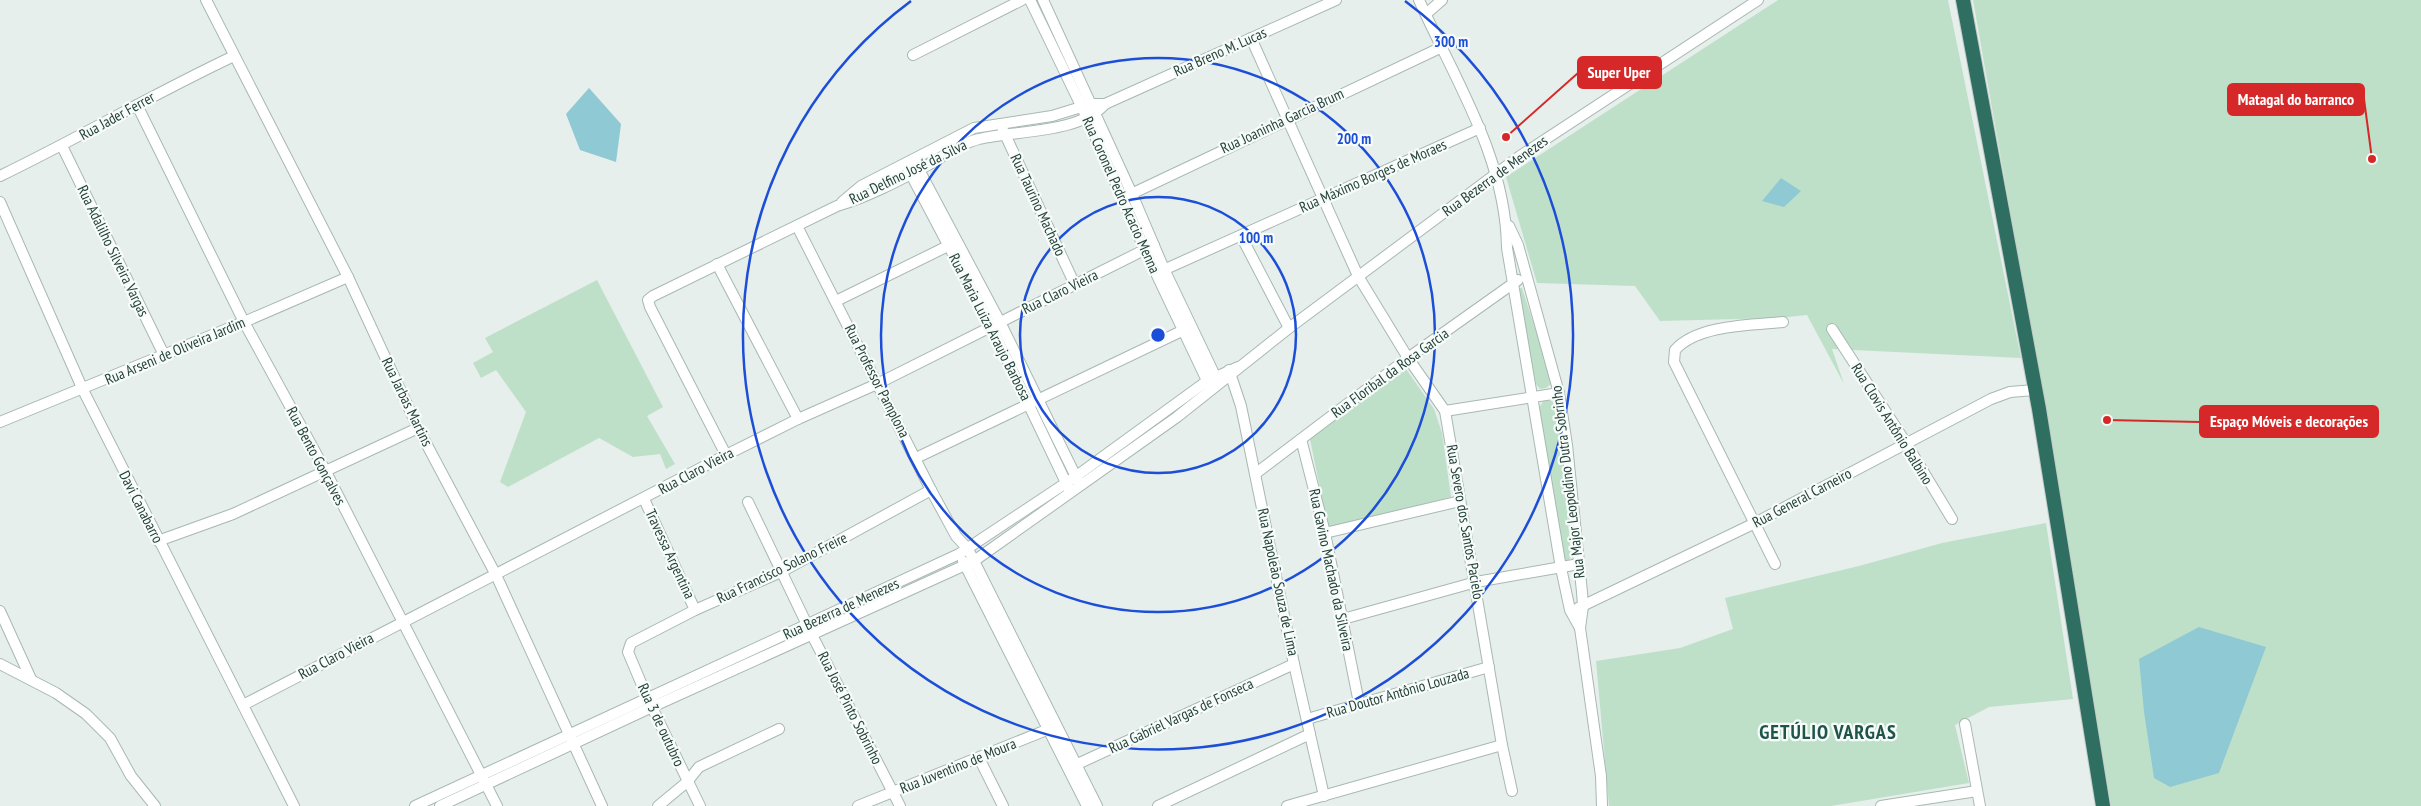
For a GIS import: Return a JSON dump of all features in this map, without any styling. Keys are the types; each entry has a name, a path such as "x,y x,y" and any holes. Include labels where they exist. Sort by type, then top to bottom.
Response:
{"highway":[{"path":"1963,0 2059,523 2103,806"}],"street":[{"name":"Rua Jarbas Martins","path":"206,0 348,277 418,428 496,575 602,806"},
{"path":"912,55 1022,0"},
{"name":"Rua Coronel Pedro Acacio Menna","path":"1030,0 1064,57"},
{"name":"Rua Coronel Pedro Acacio Menna","path":"1043,0 1064,57 1128,196 1149,247 1213,383"},
{"name":"Rua Breno M. Lucas","path":"1089,111 1336,0"},
{"name":"Rua Major Leopoldino Dutra Sobrinho","path":"1419,0 1480,128 1496,174 1507,223 1507,248 1561,568 1570,610 1580,628"},
{"path":"1426,14 1442,0"},
{"name":"Rua Bezerra de Menezes","path":"1078,482 1141,429 1240,366 1496,174 1758,0"},
{"name":"Rua Severo dos Santos Pacielo","path":"1251,38 1358,276 1408,358 1445,411 1476,582 1502,745 1512,791"},
{"name":"Rua Joaninha Garcia Brum","path":"1128,196 1288,118 1442,47"},
{"name":"Rua Jader Ferrer","path":"0,176 62,146 168,87 234,56"},
{"name":"Rua Bento Gonçalves","path":"137,105 244,322 325,470 401,622 497,806"},
{"name":"Rua Delfino José da Silva","path":"726,455 648,300 717,264 837,206 851,202 912,167 972,140 1052,116 1089,111"},
{"name":"Rua Delfino José da Silva","path":"1003,130 1055,127 1089,111"},
{"path":"1052,116 1055,127"},
{"name":"Rua Máximo Borges de Moraes","path":"1160,271 1480,128"},
{"name":"Rua Taurino Machado","path":"1003,130 1075,285"},
{"name":"Rua Adalilho Silveira Vargas","path":"62,146 164,355"},
{"name":"Rua Maria Luiza Araujo Barbosa","path":"912,167 934,208 958,242 972,281"},
{"name":"Davi Canabarro","path":"0,202 83,390 294,806"},
{"name":"Rua Maria Luiza Araujo Barbosa","path":"934,208 948,247 972,281 996,324 1034,402 1078,482"},
{"name":"Rua Major Leopoldino Dutra Sobrinho","path":"1507,223 1518,245 1560,393 1579,564 1582,606 1580,628 1602,776 1602,806"},
{"name":"Rua Professor Pamplona","path":"797,226 964,551 1090,803"},
{"path":"1241,236 1289,328"},
{"path":"836,301 958,242"},
{"name":"Rua Claro Vieira","path":"243,705 726,455 798,419 877,384 1149,247"},
{"path":"717,264 798,419"},
{"name":"Rua Floribal da Rosa Garcia","path":"1255,474 1408,358 1527,274"},
{"name":"Rua Arseni de Oliveira Jardim","path":"0,422 83,390 348,277"},
{"path":"1775,564 1753,524 1674,362 1675,350 1688,338 1716,330 1782,322"},
{"path":"916,458 1187,329"},
{"name":"Rua Clovis Antônio Balbino","path":"1832,329 1906,443 1952,519"},
{"name":"Rua Napoleão Souza de Lima","path":"1230,373 1241,406 1294,664 1324,796"},
{"name":"Rua Bezerra de Menezes","path":"415,806 484,780 649,702 730,660 964,551 1148,438 1213,383"},
{"name":"Rua General Carneiro","path":"1570,610 1753,524 1991,399 2010,392 2035,390"},
{"path":"1445,411 1560,393"},
{"name":"Rua Maria Luiza Araujo Barbosa","path":"1034,402 1069,488"},
{"path":"158,541 233,514 418,428"},
{"path":"1141,429 1148,438"},
{"name":"Rua Gavino Machado da Silveira","path":"1301,439 1325,533 1359,703"},
{"name":"Rua Bezerra de Menezes","path":"649,702 734,670 970,564 1009,537 1069,488"},
{"name":"Rua Francisco Solano Freire","path":"631,643 696,610 781,572 931,490"},
{"name":"Travessa Argentina","path":"644,499 696,610"},
{"path":"1325,533 1460,501"},
{"name":"Rua José Pinto Sobrinho","path":"748,502 812,635 900,806"},
{"path":"1002,526 1009,537"},
{"path":"1343,619 1476,582 1579,564"},
{"path":"920,572 925,584"},
{"path":"0,611 31,679"},
{"name":"Rua 3 de outubro","path":"631,643 628,652 649,702 700,806"},
{"path":"730,660 734,670"},
{"path":"0,664 56,693 86,714 110,738 131,776 155,806"},
{"name":"Rua Gabriel Vargas de Fonseca","path":"1072,766 1294,664"},
{"name":"Rua Doutor Antônio Louzada","path":"1307,719 1489,667"},
{"path":"1965,724 1980,806"},
{"name":"Rua Juventino de Moura","path":"858,806 1053,728"},
{"path":"658,806 687,782 698,767 780,730"},
{"path":"1158,806 1310,734"},
{"path":"1287,806 1502,745"},
{"path":"979,758 1003,806"},
{"name":"Rua Bezerra de Menezes","path":"440,806 484,780"},
{"path":"1881,806 1977,791"}],"green space":[{"path":"1778,0 1948,0 2021,358 1832,349 1844,384 1807,315 1777,318 1660,321 1635,286 1537,283 1506,177"},
{"path":"1973,0 2421,0 2421,806 2111,806 2048,426"},
{"path":"597,280 663,407 647,416 675,464 666,469 660,454 633,457 599,438 508,487 500,482 526,412 496,370 481,378 473,363 493,352 485,338"},
{"path":"1522,288 1551,377 1551,384 1546,388 1540,389 1536,384 1518,291"},
{"path":"1406,369 1434,409 1442,433 1451,497 1328,528 1310,439"},
{"path":"1544,400 1552,401 1555,405 1564,475 1571,557 1568,561 1564,557 1539,408"},
{"path":"2046,523 2073,699 1989,707 1955,725 1969,783 1831,806 1609,806 1596,661 1680,648 1733,629 1725,598 1859,566 1942,543"}],"water":[{"path":"589,88 621,124 616,162 580,150 566,114"},
{"path":"1781,178 1801,191 1784,207 1762,201"},
{"path":"2199,627 2266,647 2219,773 2170,787 2154,778 2144,712 2139,659"}],"place":[{"name":"Super Uper","path":"1506,137"},
{"name":"Matagal do barranco","path":"2372,159"},
{"name":"Espaço Móveis e decorações","path":"2107,420"}],"district":[{"name":"GETÚLIO VARGAS","path":"1828,732"}]}
